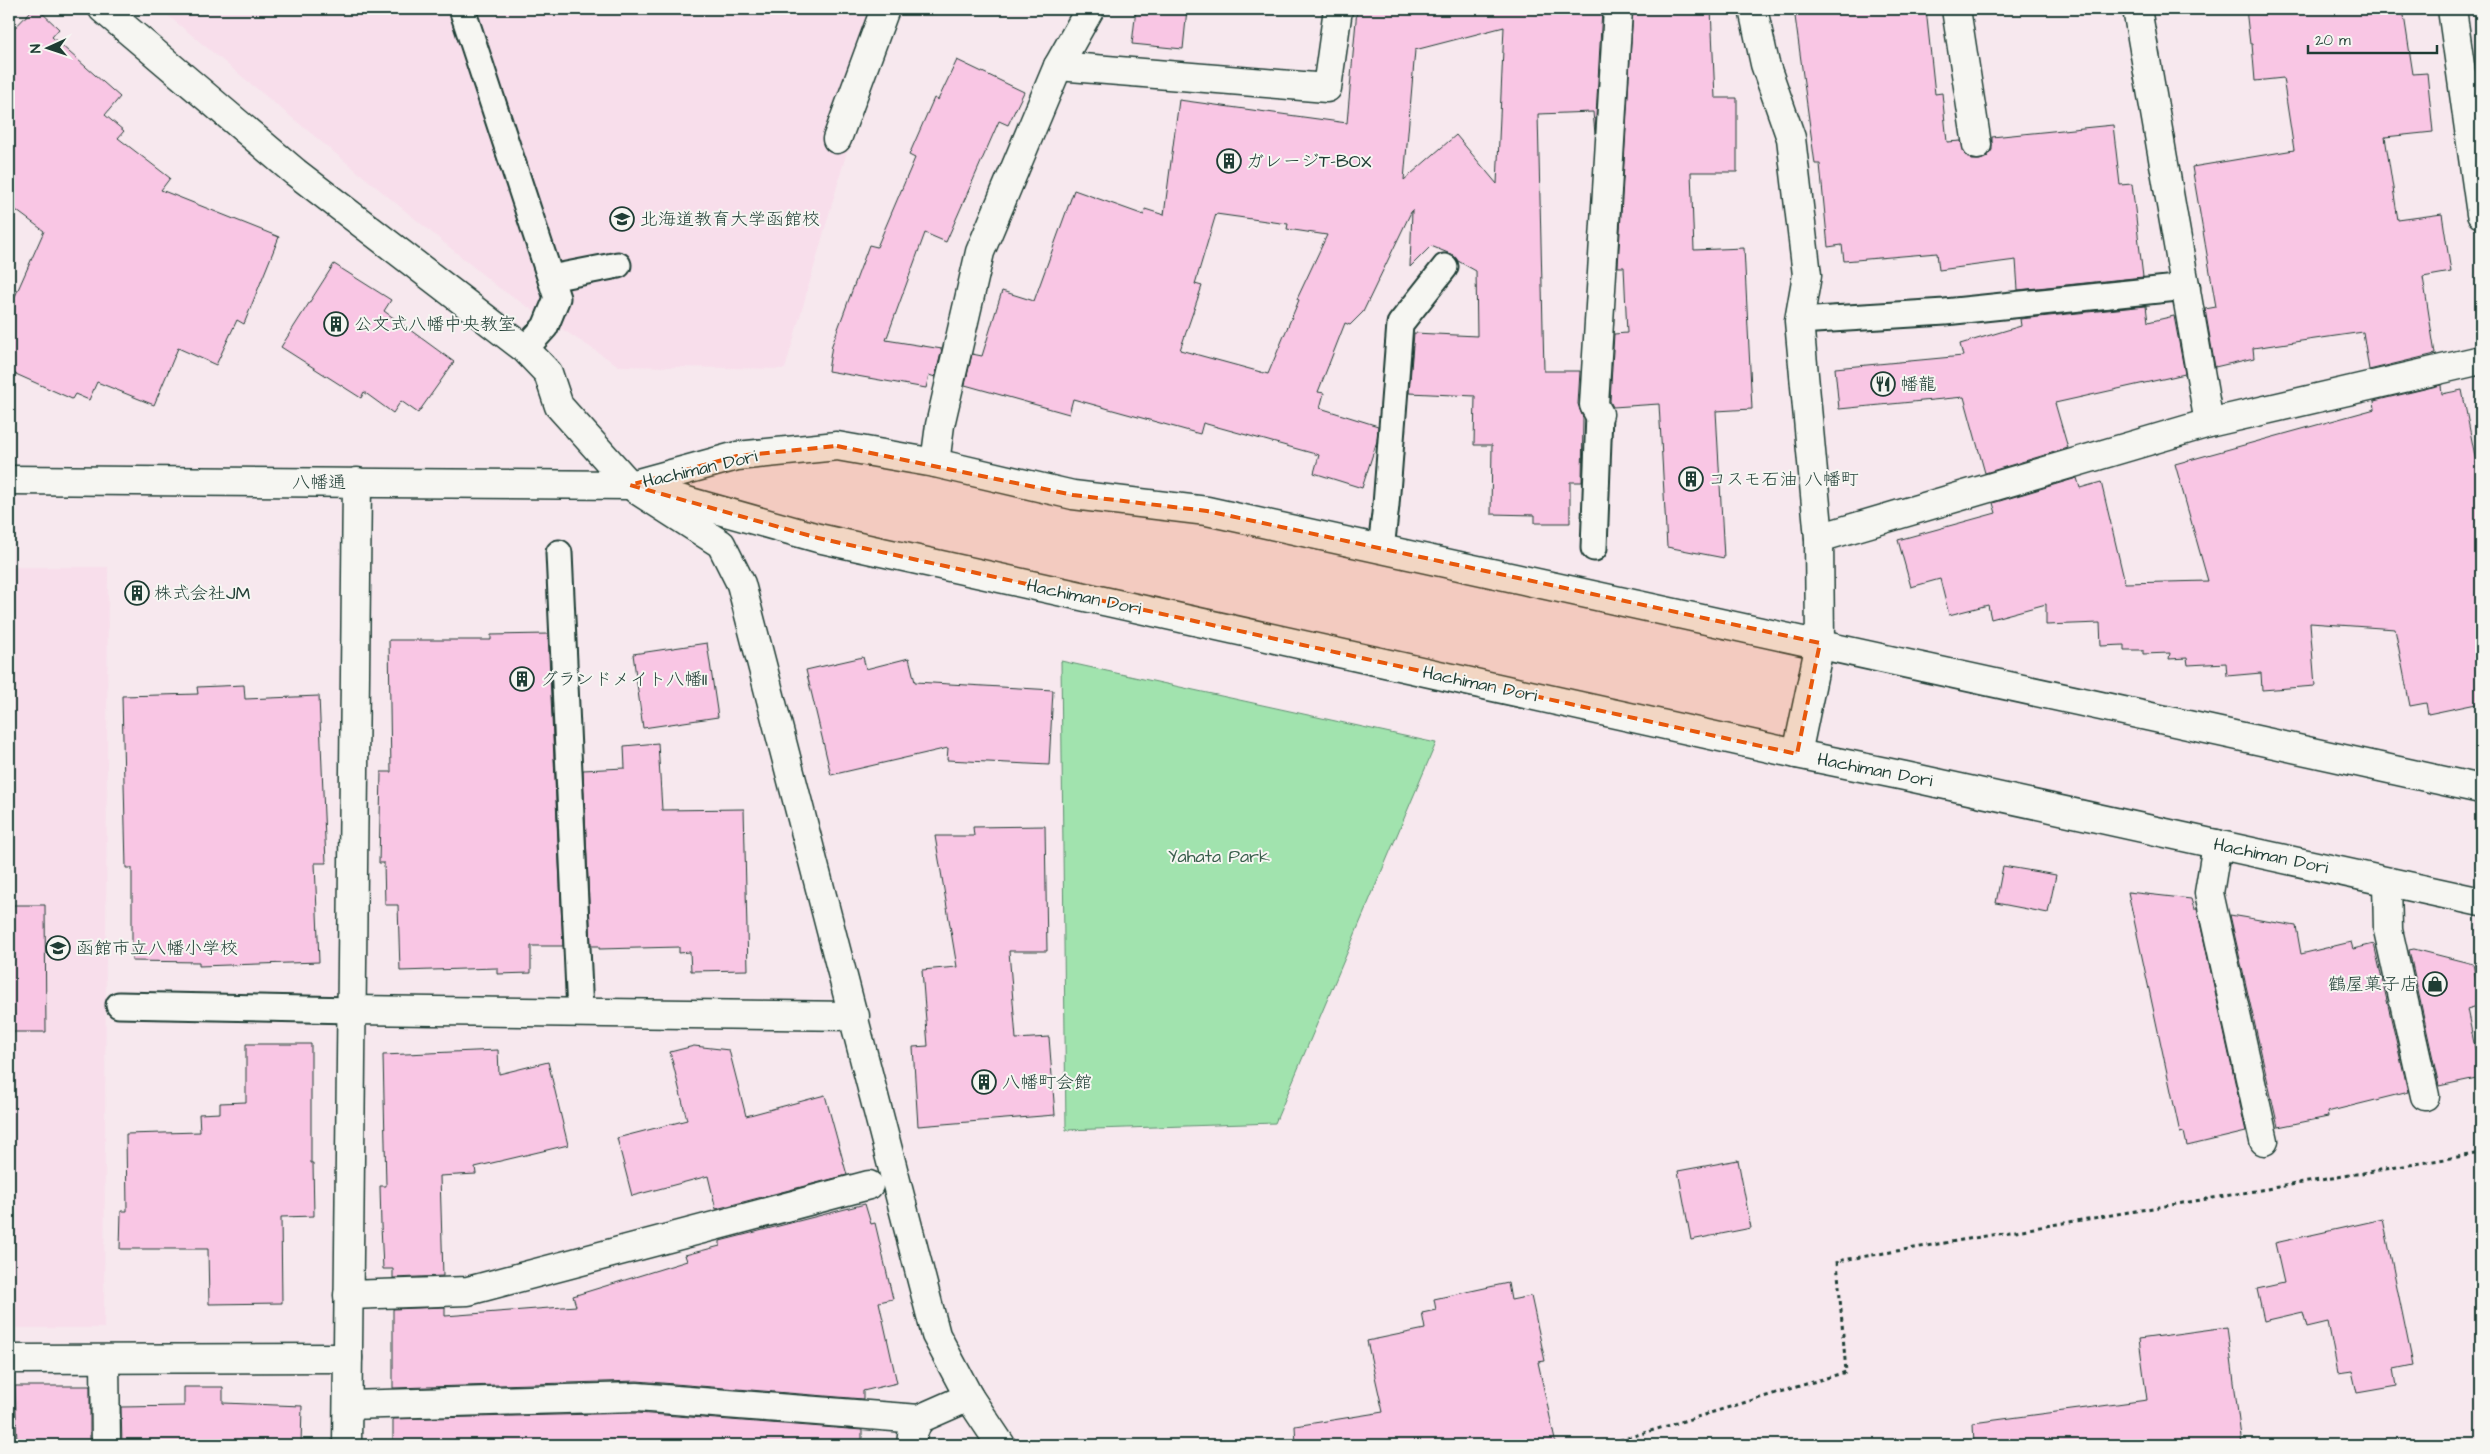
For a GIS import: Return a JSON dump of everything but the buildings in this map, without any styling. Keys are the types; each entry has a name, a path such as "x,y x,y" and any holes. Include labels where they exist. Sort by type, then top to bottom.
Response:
{"street":[{"path":"103,9 295,172 525,349 548,373 559,406 630,485 721,544 741,584 855,1016 936,1335 969,1397 1001,1445"},
{"path":"837,139 885,9"},
{"path":"935,463 940,425 980,252 1058,66 1090,9"},
{"path":"1058,66 1327,88 1338,9"},
{"path":"1599,414 1594,406 1618,9"},
{"path":"1753,9 1765,64 1791,138 1807,275 1799,321 1819,538 1820,643 1797,754"},
{"path":"1956,9 1977,145"},
{"path":"2139,9 2210,423"},
{"path":"2452,9 2480,201"},
{"path":"1819,538 2210,423 2481,360"},
{"name":"Hachiman Dori","path":"630,485 737,456 837,446 935,463 1073,495 1207,511 1820,643 2481,789"},
{"name":"八幡通","path":"9,480 630,485"},
{"path":"347,1445 357,482"},
{"name":"Hachiman Dori","path":"630,485 818,538 1797,754 2481,902"},
{"path":"2217,844 2209,892 2264,1141"},
{"path":"2387,882 2388,930 2425,1096"},
{"path":"352,1010 855,1016"},
{"path":"348,1295 468,1291 869,1185"},
{"path":"9,1359 348,1358"},
{"path":"105,1360 106,1445"},
{"path":"348,1405 637,1397 919,1419 969,1397"},
{"path":"911,1445 912,1436 919,1419"}],"lane":[{"path":"462,9 558,298 545,327 525,349"},
{"path":"551,278 618,265"},
{"path":"1381,549 1400,324 1445,267"},
{"path":"1799,321 1945,312 2187,287"},
{"path":"1594,548 1599,414"},
{"path":"559,553 580,1013"},
{"path":"119,1005 352,1010"}],"path":[{"path":"1604,1445 1846,1372 1837,1261 2481,1153"}],"highlighted area":[{"path":"837,446 1073,495 1207,511 1820,643 1797,754 818,538 630,485 737,456"}],"shaded area":[{"name":"北海道教育大学函館校","path":"160,9 873,9 825,143 847,151 785,369 619,366 499,288"},
{"name":"函館市立八幡小学校","path":"9,567 108,567 104,1328 9,1328"}],"green space":[{"name":"Yahata Park","path":"1061,661 1436,743 1275,1123 1066,1130"}],"place":[{"name":"ガレージT-BOX","path":"1229,161"},
{"name":"北海道教育大学函館校","path":"622,219"},
{"name":"公文式八幡中央教室","path":"336,324"},
{"name":"幡龍","path":"1883,384"},
{"name":"コスモ石油 八幡町","path":"1691,479"},
{"name":"株式会社JM","path":"137,593"},
{"name":"グランドメイト八幡II","path":"522,679"},
{"name":"函館市立八幡小学校","path":"58,948"},
{"name":"鶴屋菓子店","path":"2435,984"},
{"name":"八幡町会館","path":"984,1082"}]}
